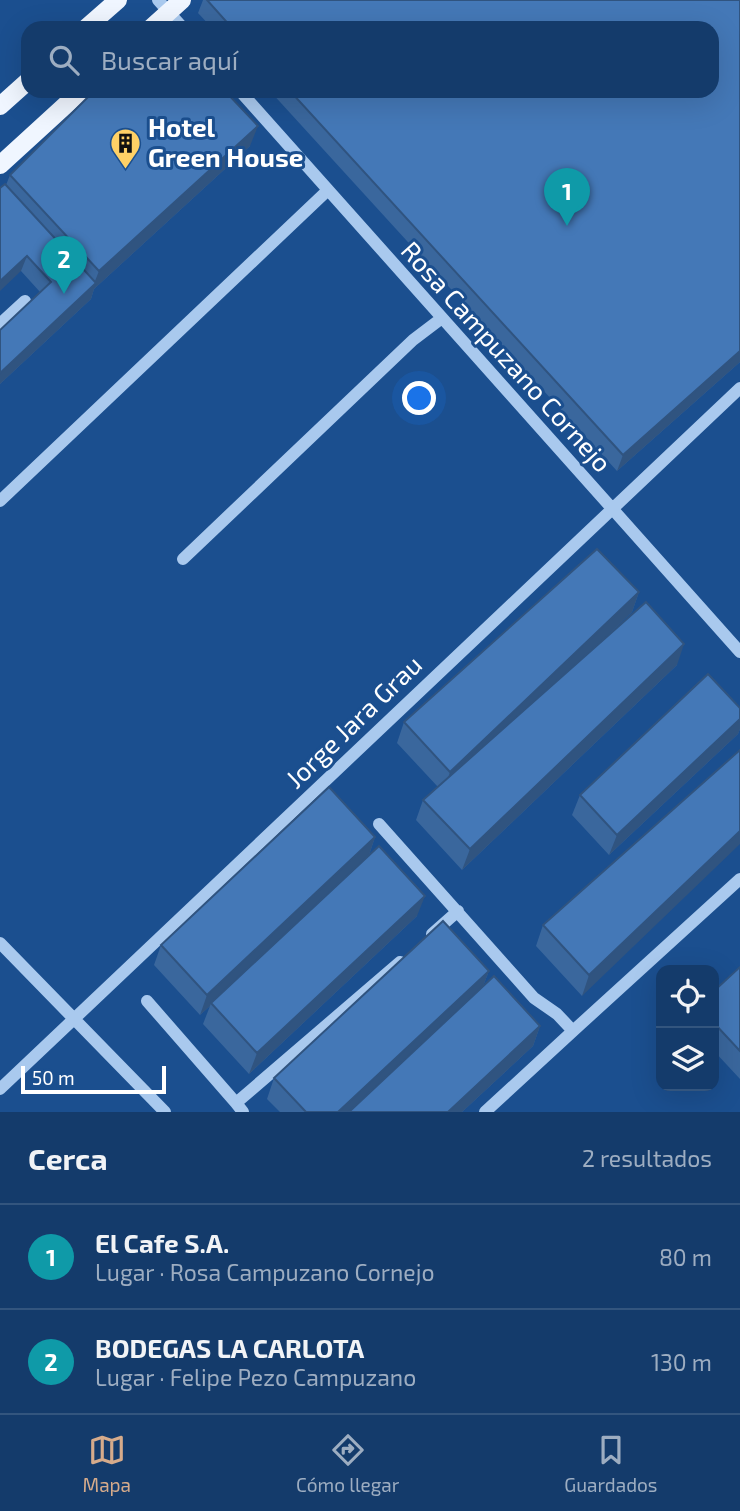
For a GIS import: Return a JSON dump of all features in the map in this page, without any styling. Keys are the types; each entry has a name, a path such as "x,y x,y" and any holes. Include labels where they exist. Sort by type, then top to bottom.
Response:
{"main road":[{"path":"94,21 118,0"},
{"path":"157,21 170,4"},
{"path":"0,106 21,86"},
{"path":"0,164 73,98"}],"street":[{"path":"170,4 179,21"},
{"name":"Rosa Campuzano Cornejo","path":"246,98 740,652"},
{"path":"0,500 328,190"},
{"path":"0,324 25,300"},
{"path":"183,559 413,340 442,318"},
{"name":"Jorge Jara Grau","path":"0,1089 740,388"},
{"path":"379,824 534,998 557,1014 573,1031"},
{"path":"485,1112 740,879"},
{"path":"147,1001 239,1108 458,911"},
{"path":"0,943 165,1112"}],"building":[{"path":"207,0 740,0 740,351 623,455 296,98 719,98 719,21 226,21"},
{"name":"Hotel Green House","path":"87,98 232,98 258,126 99,271 10,175"},
{"path":"5,184 96,283 0,373 0,330 51,282 27,256 0,281 0,188"},
{"path":"597,549 639,592 450,772 404,722"},
{"path":"646,602 684,644 470,849 423,800"},
{"path":"708,674 740,708 740,719 617,835 580,795"},
{"path":"740,750 740,831 589,975 543,925"},
{"path":"329,787 375,837 207,995 161,945"},
{"path":"379,846 425,896 257,1053 211,1003"},
{"path":"443,921 489,971 338,1112 306,1112 274,1078"},
{"path":"740,967 740,1051 719,1028 719,986"},
{"path":"494,976 540,1026 448,1112 349,1112"}],"place":[{"name":"Hotel Green House","path":"125,170"},
{"name":"El Cafe S.A.","path":"567,226"},
{"name":"BODEGAS LA CARLOTA","path":"64,294"}]}
